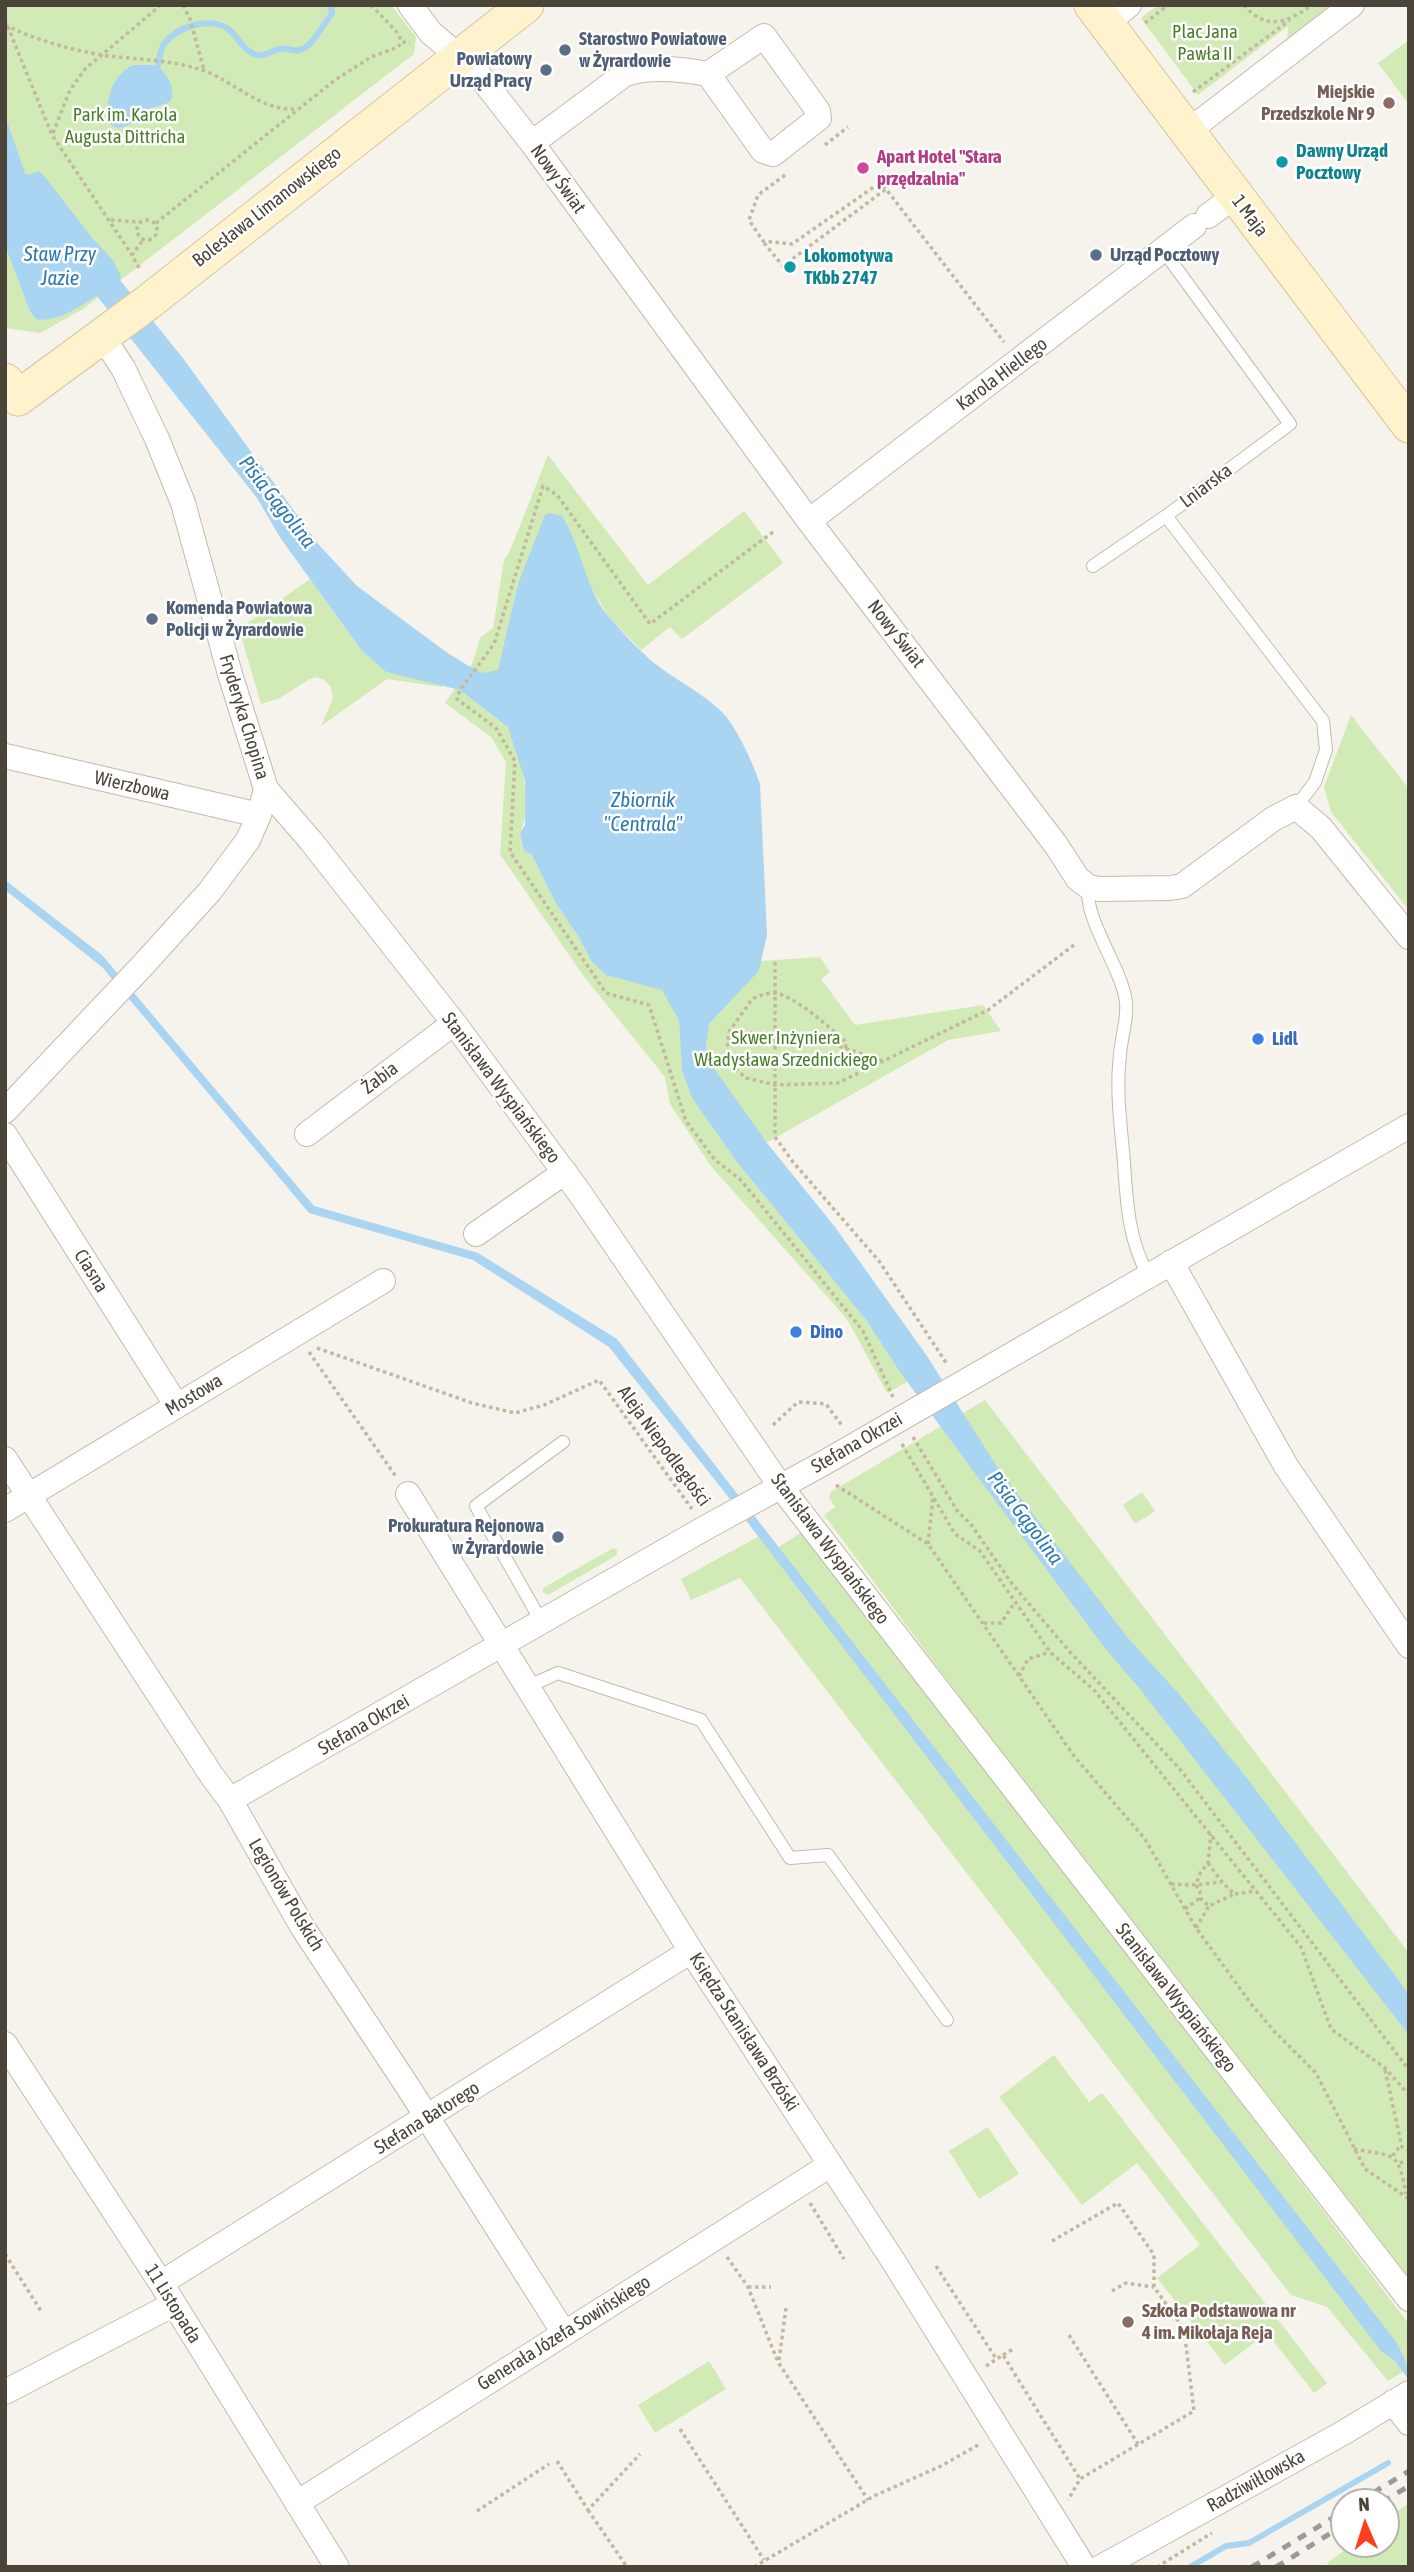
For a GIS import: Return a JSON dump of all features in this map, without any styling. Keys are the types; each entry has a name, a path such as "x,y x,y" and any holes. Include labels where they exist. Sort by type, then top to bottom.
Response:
{"street":[{"name":"Nowy Świat","path":"410,5 431,33 475,69 532,143 809,521 1010,782 1078,879 1089,887"},
{"name":"Bolesława Limanowskiego","path":"10,395 106,333 146,303 526,5"},
{"path":"1187,132 1352,5"},
{"name":"1 Maja","path":"1117,15 1187,132 1409,425"},
{"path":"532,143 625,74 638,70 708,74 764,36 818,111 819,118 773,154 766,153 708,74"},
{"name":"Karola Hiellego","path":"809,521 1235,196"},
{"name":"Fryderyka Chopina","path":"5,1111 210,891 248,840 266,789 230,674 183,503 157,439 106,333"},
{"name":"Wierzbowa","path":"5,756 259,815"},
{"name":"Stanisława Wyspiańskiego","path":"266,789 311,841 454,1023 565,1172 771,1492 1409,2299"},
{"path":"1089,887 1160,889 1182,886 1273,819 1296,807 1321,828 1409,937"},
{"name":"Żabia","path":"307,1134 454,1023"},
{"name":"Stefana Okrzei","path":"230,1800 914,1410 952,1375 1149,1275 1409,1126"},
{"name":"Ciasna","path":"5,1135 177,1406"},
{"path":"476,1234 565,1172"},
{"path":"1171,1262 1286,1466 1409,1646"},
{"name":"Mostowa","path":"5,1510 383,1281"},
{"name":"Legionów Polskich","path":"5,1458 230,1800 303,1928 564,2333"},
{"name":"Księdza Stanisława Brzóski","path":"408,1494 691,1951 1084,2567"},
{"name":"Stefana Batorego","path":"161,2283 691,1951"},
{"name":"11 Listopada","path":"5,2044 161,2283 337,2567"},
{"name":"Generała Józefa Sowińskiego","path":"297,2503 830,2165"},
{"path":"5,2392 174,2304"},
{"path":"1401,2398 1409,2423"},
{"name":"Radziwiłłowska","path":"1101,2567 1401,2398"}],"lane":[{"name":"Lniarska","path":"1163,250 1290,424 1166,516 1323,722 1326,750 1315,782 1296,807"},
{"path":"1093,566 1166,516"},
{"path":"1089,887 1088,901 1118,970 1126,1003 1118,1101 1126,1208 1138,1256 1149,1275"},
{"path":"541,1621 476,1506 563,1442"},
{"path":"527,1687 558,1673 701,1720 790,1858 828,1855 947,2020"}],"path":[{"path":"52,135 70,90 85,69 161,5"},
{"path":"183,5 190,19 204,71"},
{"path":"371,5 396,32 402,43"},
{"path":"1117,15 1168,5"},
{"path":"1244,5 1261,19 1290,20"},
{"path":"1192,93 1312,5"},
{"path":"5,20 52,135 139,268"},
{"path":"6,26 53,44 103,55 165,61 204,71 267,105 296,109"},
{"path":"156,223 296,109 344,74 371,57 402,43 415,44"},
{"path":"818,150 848,127"},
{"path":"788,173 758,195 750,220 782,266 886,189"},
{"path":"763,241 792,244 880,181 1018,361"},
{"path":"110,220 150,220 156,223 156,237 143,240"},
{"path":"140,222 137,232 143,240"},
{"path":"132,255 143,240"},
{"path":"774,533 650,624 557,495 542,486 494,644 460,690 457,699 496,728 515,761 510,852 606,993 649,1005 687,1121 715,1160 740,1179 863,1331 892,1397"},
{"path":"846,1048 845,1041 813,1013 775,992 752,999 729,1032 727,1049 733,1067 746,1078 775,1085 838,1083 988,1010 1074,945"},
{"path":"775,962 774,1127 779,1146 879,1261 952,1375"},
{"path":"729,1032 810,1035 881,1061"},
{"name":"Aleja Niepodległości","path":"408,1494 303,1343 472,1403 515,1413 544,1405 599,1380 711,1525"},
{"path":"773,1425 798,1402 826,1404 843,1427"},
{"path":"913,1437 958,1512 970,1523 1013,1586 1070,1652 1179,1768 1409,2070"},
{"path":"902,1444 955,1534 977,1547 1050,1652 1094,1690 1301,1947 1331,2029 1385,2068 1409,2095"},
{"path":"836,1485 928,1544 1074,1756 1136,1827 1196,1928 1262,2019 1316,2073 1365,2169 1408,2197"},
{"path":"928,1544 933,1497"},
{"path":"984,1623 1001,1623 1015,1602"},
{"path":"1019,1676 1028,1659 1050,1652"},
{"path":"1196,1885 1200,1873 1208,1863 1210,1835"},
{"path":"1208,1863 1234,1894"},
{"path":"1171,1884 1222,1882"},
{"path":"1196,1885 1200,1898 1209,1906"},
{"path":"1196,1928 1209,1906 1234,1894 1257,1891"},
{"path":"1185,1909 1200,1898"},
{"path":"1385,2068 1402,2147 1409,2151"},
{"path":"1392,2156 1402,2147"},
{"path":"1354,2149 1392,2156 1400,2164 1408,2197"},
{"path":"1400,2164 1409,2160"},
{"path":"806,2196 844,2259"},
{"path":"1052,2241 1118,2203 1154,2255 1154,2287 1184,2329 1194,2411 1080,2479 1064,2504"},
{"path":"722,2249 748,2287 778,2362 868,2500"},
{"path":"5,2254 41,2311"},
{"path":"936,2266 997,2360"},
{"path":"1112,2291 1126,2283 1154,2287"},
{"path":"748,2287 771,2287"},
{"path":"778,2362 786,2308"},
{"path":"1069,2335 1138,2444"},
{"path":"981,2370 1015,2348"},
{"path":"1003,2356 1080,2479"},
{"path":"680,2429 765,2560"},
{"path":"754,2567 868,2500 941,2466 985,2441"},
{"path":"588,2510 640,2454"},
{"path":"557,2461 627,2567"},
{"path":"477,2511 549,2464"}],"green space":[{"name":"Park im. Karola Augusta Dittricha","path":"5,5 391,5 416,37 414,54 83,309 40,333 5,328"},
{"name":"Plac Jana Pawła II","path":"1158,5 1339,5 1287,45 1288,26 1198,95 1141,18"},
{"path":"1409,40 1409,105 1378,63"},
{"path":"548,455 648,585 744,511 783,563 682,639 670,627 641,650 609,617 593,591 518,584 501,664 498,670 467,695 500,719 514,738 524,781 524,824 520,833 524,851 532,855 555,902 591,961 606,975 662,989 679,1021 682,1071 692,1098 736,1161 866,1320 907,1382 887,1393 847,1319 710,1165 670,1104 665,1077 582,974 500,854 506,762 491,737 445,703 473,662 480,638 493,628 504,560"},
{"path":"310,579 362,651 386,672 443,684 442,687 387,679 321,726 333,698 326,681 317,677 280,698 261,704 239,629"},
{"path":"1351,715 1409,789 1409,910 1331,812 1324,787"},
{"name":"Skwer Inżyniera Władysława Srzednickiego","path":"820,957 830,972 821,979 855,1025 983,1005 1001,1031 948,1040 766,1143 709,1061 706,1047 709,1024 759,971 761,961"},
{"path":"985,1400 1409,1953 1409,2278 965,1704 824,1515 835,1507 829,1498 831,1492"},
{"path":"1142,1492 1155,1511 1135,1524 1123,1505"},
{"path":"805,1530 1409,2324 1409,2368 1388,2381 1327,2307 1291,2295 740,1578 691,1600 681,1579 765,1533 777,1548"},
{"path":"613,1548 617,1550 617,1555 548,1595 543,1592 543,1588"},
{"path":"1054,2055 1089,2102 1102,2093 1327,2383 1314,2393 1267,2333 1225,2365 1157,2278 1200,2245 1137,2163 1082,2205 999,2097"},
{"path":"988,2127 1019,2174 979,2199 949,2151"},
{"path":"709,2361 726,2389 655,2433 638,2405"},
{"path":"1409,2503 1409,2567 1330,2567 1327,2563 1334,2558 1400,2558 1400,2509"}],"water":[{"path":"133,65 158,65 170,82 172,96 170,102 148,110 128,125 117,127 111,125 106,118 110,94 120,75"},
{"path":"5,116 25,173 29,175 39,171 112,259 121,276 120,280 182,357 319,545 357,586 469,666 482,673 498,670 518,584 545,515 549,513 562,516 594,594 609,617 654,663 707,699 723,713 734,728 760,784 767,935 759,971 709,1024 706,1047 709,1061 767,1143 835,1227 927,1356 999,1470 1128,1638 1179,1694 1246,1777 1409,1994 1409,2035 1140,1689 1104,1647 900,1372 866,1320 736,1161 692,1098 682,1071 679,1021 662,990 606,975 591,961 555,902 532,855 524,851 520,833 525,825 525,781 508,727 460,690 386,672 362,651 281,539 257,498 97,296 68,313 44,320 36,319 30,311 5,245"},
{"path":"5,880 102,955 314,1206 478,1253 617,1339 1397,2343 1407,2366 1409,2380 1394,2360 1381,2351 719,1485 609,1347 473,1260 309,1213 102,967 5,890"}],"waterway":[{"path":"158,65 163,46 169,38 184,29 211,23 227,28 246,49 257,55 282,49 300,50 314,39 332,14 331,5"},
{"path":"1190,2567 1226,2546 1249,2543 1388,2463"}],"railway":[{"path":"1381,2488 1409,2471"},
{"path":"1400,2491 1409,2486"},
{"path":"1252,2567 1330,2520"},
{"path":"1276,2567 1330,2534"}],"place":[{"name":"Starostwo Powiatowe w Żyrardowie","path":"565,50"},
{"name":"Powiatowy Urząd Pracy","path":"546,70"},
{"name":"Miejskie Przedszkole Nr 9","path":"1389,103"},
{"name":"Dawny Urząd Pocztowy","path":"1282,162"},
{"name":"Apart Hotel \"Stara przędzalnia\"","path":"863,168"},
{"name":"Urząd Pocztowy","path":"1096,255"},
{"name":"Lokomotywa TKbb 2747","path":"790,267"},
{"name":"Komenda Powiatowa Policji w Żyrardowie","path":"152,619"},
{"name":"Lidl","path":"1258,1039"},
{"name":"Dino","path":"796,1332"},
{"name":"Prokuratura Rejonowa w Żyrardowie","path":"558,1537"},
{"name":"Szkoła Podstawowa nr 4 im. Mikołaja Reja","path":"1128,2322"}],"water label":[{"name":"Staw Przy Jazie","path":"60,266"},
{"name":"Pisia Gągolina","path":"277,502"},
{"name":"Zbiornik \"Centrala\"","path":"643,812"},
{"name":"Pisia Gągolina","path":"1025,1518"}]}
